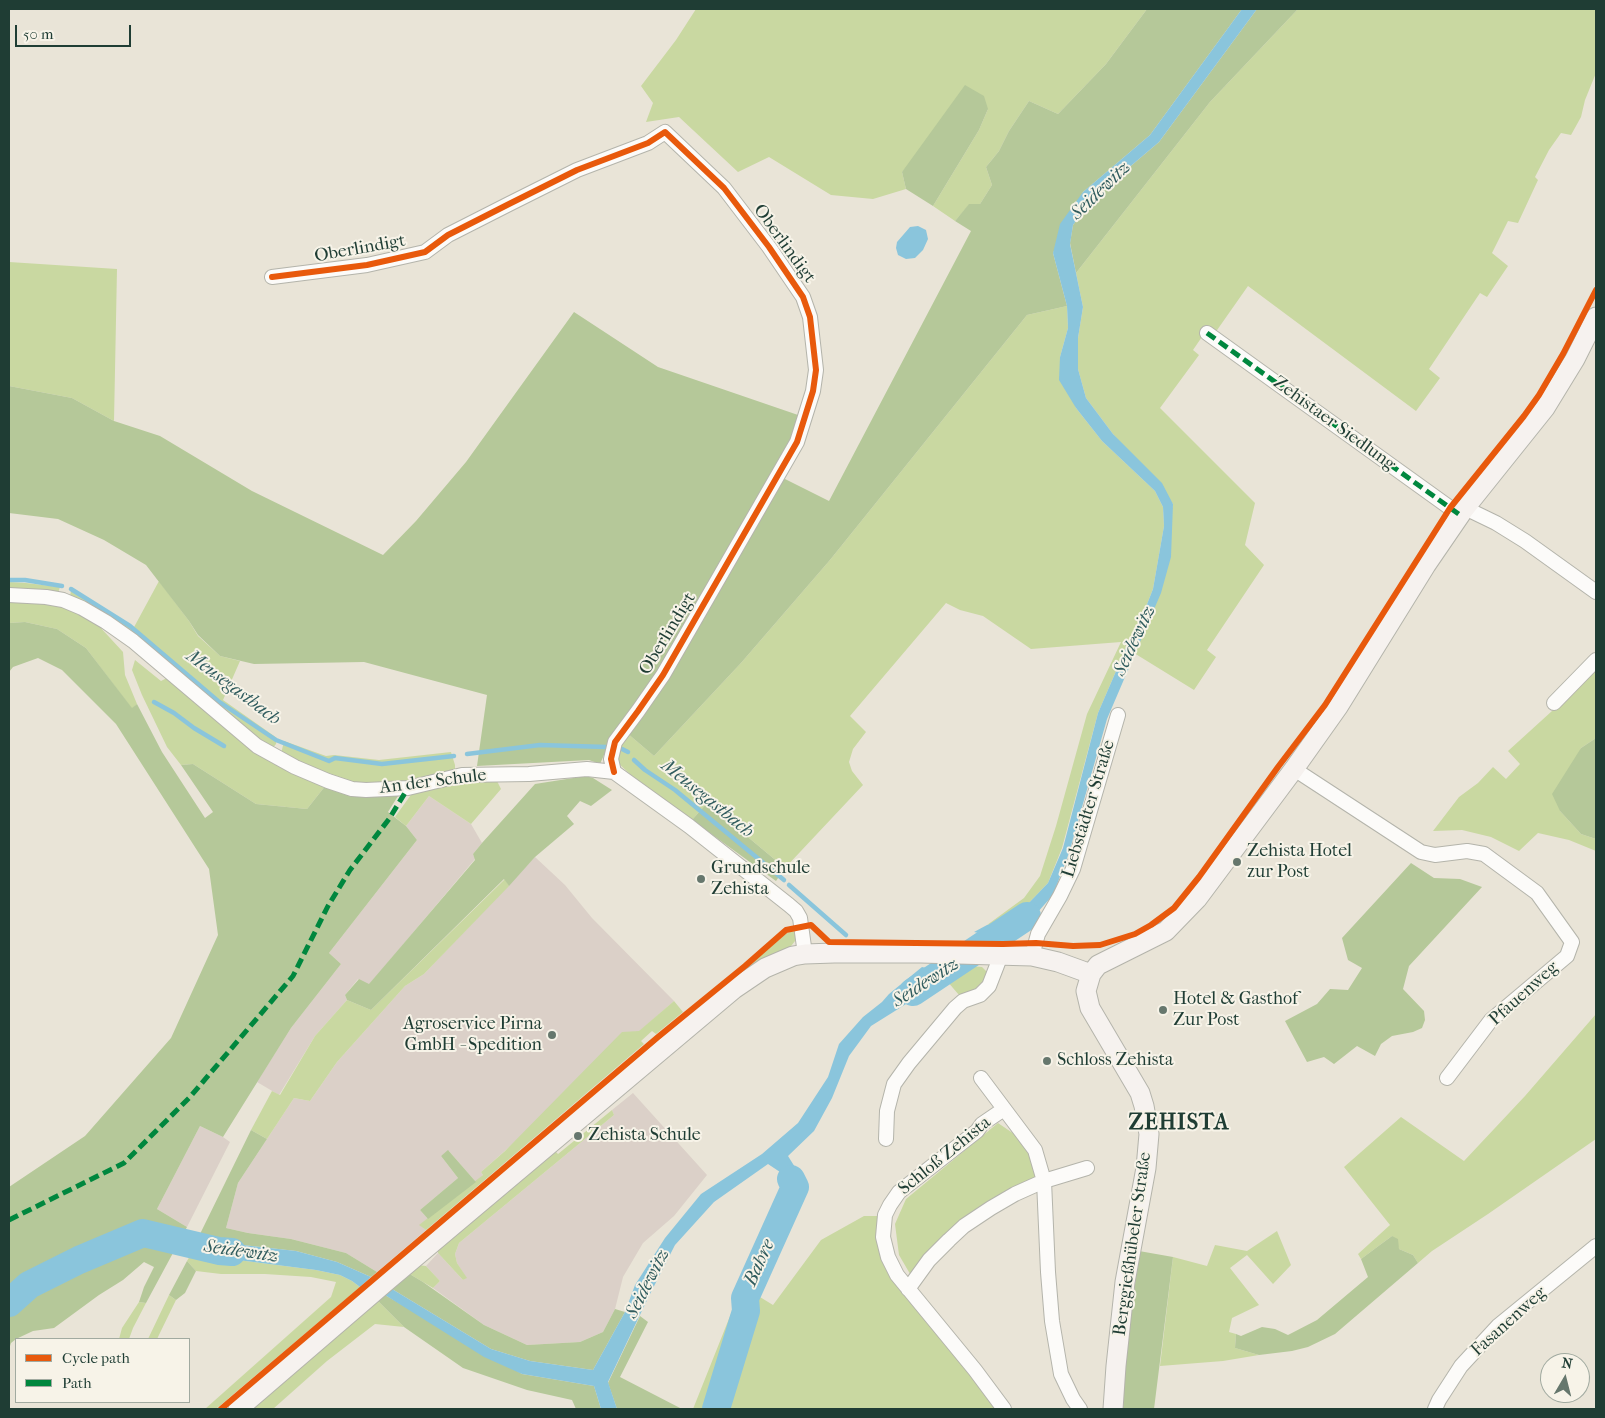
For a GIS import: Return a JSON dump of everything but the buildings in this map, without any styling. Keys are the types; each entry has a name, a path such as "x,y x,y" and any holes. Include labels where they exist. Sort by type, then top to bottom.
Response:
{"main road":[{"path":"238,1409 388,1280 734,989 750,977 780,960 805,954 834,953 1032,956 1058,962 1091,974 1098,966 1166,931 1190,906 1294,769 1338,706 1426,565 1463,512 1545,408 1575,359 1596,317"},
{"name":"Berggießhübeler Straße","path":"1091,974 1086,991 1090,1008 1140,1093 1149,1134 1146,1168 1126,1282 1113,1409"}],"street":[{"name":"Oberlindigt","path":"272,277 367,266 425,252 448,236 577,170 648,143 666,132 724,188 784,268 803,297 810,317 816,370 813,390 797,442 662,675 615,742 610,759 614,772"},
{"name":"Zehistaer Siedlung","path":"1207,333 1463,512 1496,523 1525,541 1596,592"},
{"name":"An der Schule","path":"9,595 63,600 82,608 106,622 133,641 257,746 295,767 328,782 352,789 366,790 408,788 462,775 529,774 587,769 614,772 689,826 796,911 802,926 805,954"},
{"path":"1554,703 1596,660"},
{"name":"Liebstädter Straße","path":"1032,956 1038,934 1073,869 1118,715"},
{"name":"Pfauenweg","path":"1294,769 1421,852 1435,855 1467,850 1484,854 1537,894 1572,942 1567,956 1492,1020 1447,1078"},
{"path":"886,1139 887,1111 894,1084 954,1008 980,995 989,986 994,955"},
{"name":"Schloß Zehista","path":"981,1078 1035,1150 1044,1181 1052,1321 1060,1374 1080,1409"},
{"name":"Schloß Zehista","path":"1004,1109 982,1124 977,1131 899,1192 885,1215 883,1237 888,1257 897,1275 976,1370 1004,1409"},
{"path":"908,1289 929,1260 964,1226 990,1208 1014,1194 1044,1181 1087,1168"},
{"name":"Fasanenweg","path":"1435,1409 1461,1366 1498,1326 1596,1246"}],"shaded area":[{"path":"429,796 471,824 482,843 473,854 475,859 369,985 358,979 345,995 347,1000 315,1036 279,1095 257,1082 291,1028 341,964 329,953 417,840 406,826"},
{"path":"535,857 565,885 592,918 674,1001 481,1172 483,1175 476,1182 449,1151 441,1156 458,1178 420,1210 428,1219 420,1225 426,1230 377,1272 346,1253 291,1239 226,1228 238,1183 294,1098 310,1101 337,1062 405,986 424,974"},
{"path":"633,1093 707,1175 674,1216 643,1243 623,1277 615,1309 603,1332 580,1342 527,1345 484,1325 433,1288 440,1281 426,1266 438,1253 463,1280 466,1278 457,1263 455,1254 459,1243 614,1115 612,1110"},
{"path":"200,1126 230,1142 187,1227 157,1209"}],"green space":[{"path":"696,9 1147,9 1106,64 1058,114 1029,101 1009,131 999,151 986,167 992,185 980,204 969,205 955,221 933,206 979,130 988,109 902,172 906,189 873,199 831,195 769,157 738,172 679,117 646,122 653,103 641,86 676,40"},
{"path":"1147,9 1242,9 1150,135 1083,192 1053,253 1067,306 1027,315 830,560 741,663 654,756 627,733 781,477 829,501 971,231 955,221 969,204 980,204 992,185 986,167 999,151 1009,131 1029,101 1058,114 1106,64"},
{"path":"1257,9 1298,9 1210,102 1076,273 1070,243 1073,225 1093,198 1159,142"},
{"path":"1298,9 1596,9 1596,73 1585,100 1581,117 1571,135 1561,133 1549,150 1535,177 1538,180 1518,223 1508,221 1492,253 1508,266 1487,297 1480,293 1429,369 1440,378 1416,411 1248,286 1215,333 1208,328 1193,350 1199,355 1160,408 1255,503 1245,545 1264,565 1207,650 1216,657 1194,690 1134,653 1144,633 1173,504 1113,434 1086,398 1078,369 1078,338 1083,307 1076,273 1210,102"},
{"path":"965,85 984,96 988,109 979,130 933,206 906,189 902,172"},
{"path":"9,262 117,269 114,421 72,398 9,386"},
{"path":"1067,306 1068,328 1060,357 1076,408 1102,441 1155,491 1163,507 1164,526 1153,589 1138,627 1129,641 1098,713 1062,848 1048,883 1023,909 1006,922 987,925 1024,898 1040,876 1087,714 1121,642 1031,649 983,616 960,610 946,603 850,716 866,732 853,749 849,762 852,771 863,785 785,868 707,803 692,820 631,775 618,763 616,752 627,733 654,756 741,663 830,560 1027,315"},
{"path":"574,312 658,367 801,416 794,440 658,673 611,739 600,764 589,760 477,766 487,695 364,662 254,664 220,656 198,635 146,565 104,540 58,519 9,513 9,386 72,398 114,421 160,436 252,491 383,555 416,521 466,462"},
{"path":"159,581 198,636 220,656 240,661 223,700 277,738 276,744 272,749 70,596 71,591 133,629"},
{"path":"9,582 60,587 58,593 9,591"},
{"path":"9,599 66,606 101,622 99,626 123,652 125,675 137,704 132,709 86,648 57,629 25,622 9,623"},
{"path":"25,622 57,629 86,648 132,708 137,704 162,752 205,818 213,812 181,765 193,764 256,804 307,809 326,785 398,792 398,796 388,812 406,826 417,840 329,953 341,964 291,1028 223,1137 200,1126 157,1209 187,1227 146,1303 139,1302 154,1267 144,1262 123,1280 54,1328 33,1331 15,1338 9,1349 9,1187 85,1136 171,1038 218,935 209,869 116,724 62,670 38,658 13,667 9,672 9,623"},
{"path":"135,660 161,681 167,678 326,785 307,809 256,804 193,764 181,765 167,747 142,695 132,670"},
{"path":"1596,665 1596,738 1581,748 1560,811 1581,834 1596,839 1596,851 1569,840 1538,833 1519,851 1491,837 1462,830 1433,831 1459,797 1478,783 1493,767 1506,779 1520,764 1508,751 1552,711"},
{"path":"1596,738 1596,839 1581,834 1560,811 1552,794 1581,748"},
{"path":"284,741 326,756 334,755 379,760 451,752 455,771 409,783 350,785 281,754"},
{"path":"586,776 593,778 612,790 591,806 580,801 567,816 574,824 535,857 509,886 504,879 371,1010 347,1000 345,995 359,979 369,984 475,860 473,854 482,843 535,784"},
{"path":"497,781 501,789 471,824 429,796 406,826 395,817 413,792 461,782"},
{"path":"707,803 785,868 776,881 692,820"},
{"path":"1411,863 1434,878 1460,879 1482,887 1409,966 1403,989 1424,1011 1425,1020 1422,1028 1413,1032 1392,1036 1381,1044 1375,1056 1357,1046 1334,1064 1324,1057 1307,1062 1285,1021 1317,1004 1330,989 1348,990 1362,968 1348,960 1342,938"},
{"path":"505,879 509,886 424,974 405,986 337,1062 310,1101 294,1098 267,1139 251,1130 272,1091 280,1095 315,1036 347,1000 371,1010"},
{"path":"795,931 795,941 788,950 748,969 746,968 787,933"},
{"path":"970,966 982,967 986,971 986,975 976,988 966,994 959,995 947,981"},
{"path":"674,1001 683,1012 656,1034 652,1031 641,1041 644,1044 426,1230 419,1225 483,1175 481,1172 505,1151 622,1032 639,1031"},
{"path":"1596,1014 1596,1139 1432,1251 1418,1263 1413,1255 1399,1249 1392,1236 1361,1259 1358,1254 1390,1225 1344,1167 1401,1117 1464,1161 1525,1096"},
{"path":"612,1110 614,1115 459,1243 455,1254 457,1263 467,1278 463,1280 438,1253 438,1247 554,1150 558,1154"},
{"path":"998,1123 1020,1138 1042,1180 1001,1199 913,1279 899,1255 895,1224 906,1199"},
{"path":"251,1130 267,1139 238,1183 226,1228 291,1239 346,1253 377,1272 371,1277 337,1262 296,1251 225,1243 200,1234"},
{"path":"448,1150 476,1182 428,1219 420,1210 458,1178 441,1156"},
{"path":"864,1216 878,1216 877,1241 1000,1409 693,1409 742,1286 773,1305 821,1240"},
{"path":"1277,1231 1291,1265 1273,1284 1247,1255 1230,1268 1259,1305 1232,1318 1229,1332 1236,1334 1235,1348 1259,1355 1223,1361 1160,1366 1173,1257 1207,1266 1215,1245 1247,1251"},
{"path":"1392,1236 1398,1239 1399,1249 1413,1255 1418,1263 1335,1334 1308,1347 1292,1351 1259,1355 1235,1348 1236,1334 1241,1336 1262,1327 1275,1329 1288,1335 1317,1320 1368,1277 1361,1259"},
{"path":"1139,1251 1173,1257 1154,1409 1123,1409 1125,1368"},
{"path":"191,1254 316,1270 340,1275 360,1287 216,1409 205,1409 331,1297 336,1282 311,1277 221,1274 196,1271 187,1261"},
{"path":"187,1261 196,1271 185,1293 176,1300 169,1295"},
{"path":"418,1265 426,1266 440,1281 433,1288 408,1273"},
{"path":"408,1273 484,1325 527,1345 580,1342 603,1332 615,1309 625,1312 593,1370 530,1361 491,1349 392,1289"},
{"path":"169,1295 176,1300 157,1338 148,1338"},
{"path":"385,1295 522,1374 594,1386 601,1409 576,1409 572,1400 527,1390 463,1368 404,1327 378,1301"},
{"path":"378,1301 404,1327 375,1324 327,1361 273,1409 252,1409"},
{"path":"139,1302 146,1303 129,1338 119,1338 122,1328"},
{"path":"640,1316 648,1322 620,1377 682,1409 617,1409 608,1383"}],"water":[{"path":"1242,9 1257,9 1159,142 1093,198 1073,225 1070,244 1083,307 1078,338 1078,369 1086,398 1113,434 1162,483 1173,504 1171,557 1161,593 1107,719 1069,853 1053,895 1028,923 1007,939 974,932 987,925 1006,922 1023,909 1048,883 1063,848 1098,713 1129,641 1138,627 1153,589 1164,526 1163,507 1155,491 1102,441 1076,408 1059,380 1060,357 1068,328 1067,306 1053,253 1060,224 1083,192 1150,135"},
{"path":"918,226 926,230 928,239 923,250 915,258 906,259 898,255 897,242 910,227"},
{"path":"922,967 954,974 871,1026 849,1056 832,1098 814,1131 788,1156 798,1172 801,1189 788,1216 779,1211 789,1186 783,1174 768,1164 714,1202 675,1245 608,1382 617,1409 601,1409 594,1386 522,1374 484,1357 385,1295 392,1289 491,1349 530,1361 593,1370 625,1312 635,1285 665,1238 701,1194 762,1154 798,1123 828,1077 839,1044 863,1017"},
{"path":"200,1234 225,1243 296,1251 337,1262 371,1277 360,1287 340,1275 316,1270 191,1254"}],"waterway":[{"name":"Meusegastbach","path":"9,580 25,580 62,586"},
{"name":"Meusegastbach","path":"71,589 130,626 218,701 276,740 329,761 335,758 382,764 454,756"},
{"path":"154,702 224,746"},
{"name":"Meusegastbach","path":"467,754 540,745 607,747"},
{"name":"Meusegastbach","path":"622,749 628,752"},
{"name":"Meusegastbach","path":"634,760 645,770 675,790 784,880"},
{"name":"Meusegastbach","path":"789,885 846,935"},
{"name":"Seidewitz","path":"913,992 1027,916"},
{"name":"Bahre","path":"716,1409 746,1311 745,1298 795,1187 791,1179"},
{"name":"Seidewitz","path":"9,1303 29,1285 79,1260 143,1233 219,1251 232,1252"}],"marked path":[{"path":"1207,333 1460,515"},
{"path":"9,1220 124,1163 190,1097 293,976 328,906 350,870 389,819 408,788"}],"cycle path":[{"path":"272,277 367,265 425,252 448,235 509,204 577,170 648,143 665,132 724,188 769,247 803,297 810,317 816,370 813,391 797,442 663,675 615,742 611,759 614,772"},
{"path":"221,1409 786,930 811,925 829,942 1100,945 1135,934 1174,908 1199,877 1325,705 1450,508 1539,395 1563,354 1596,290"}],"place":[{"name":"Zehista Hotel zur Post","path":"1237,862"},
{"name":"Grundschule Zehista","path":"701,879"},
{"name":"Hotel & Gasthof Zur Post","path":"1163,1010"},
{"name":"Agroservice Pirna GmbH - Spedition","path":"552,1035"},
{"name":"Schloss Zehista","path":"1047,1061"},
{"name":"Zehista Schule","path":"578,1136"}],"district":[{"name":"ZEHISTA","path":"1179,1124"}]}
